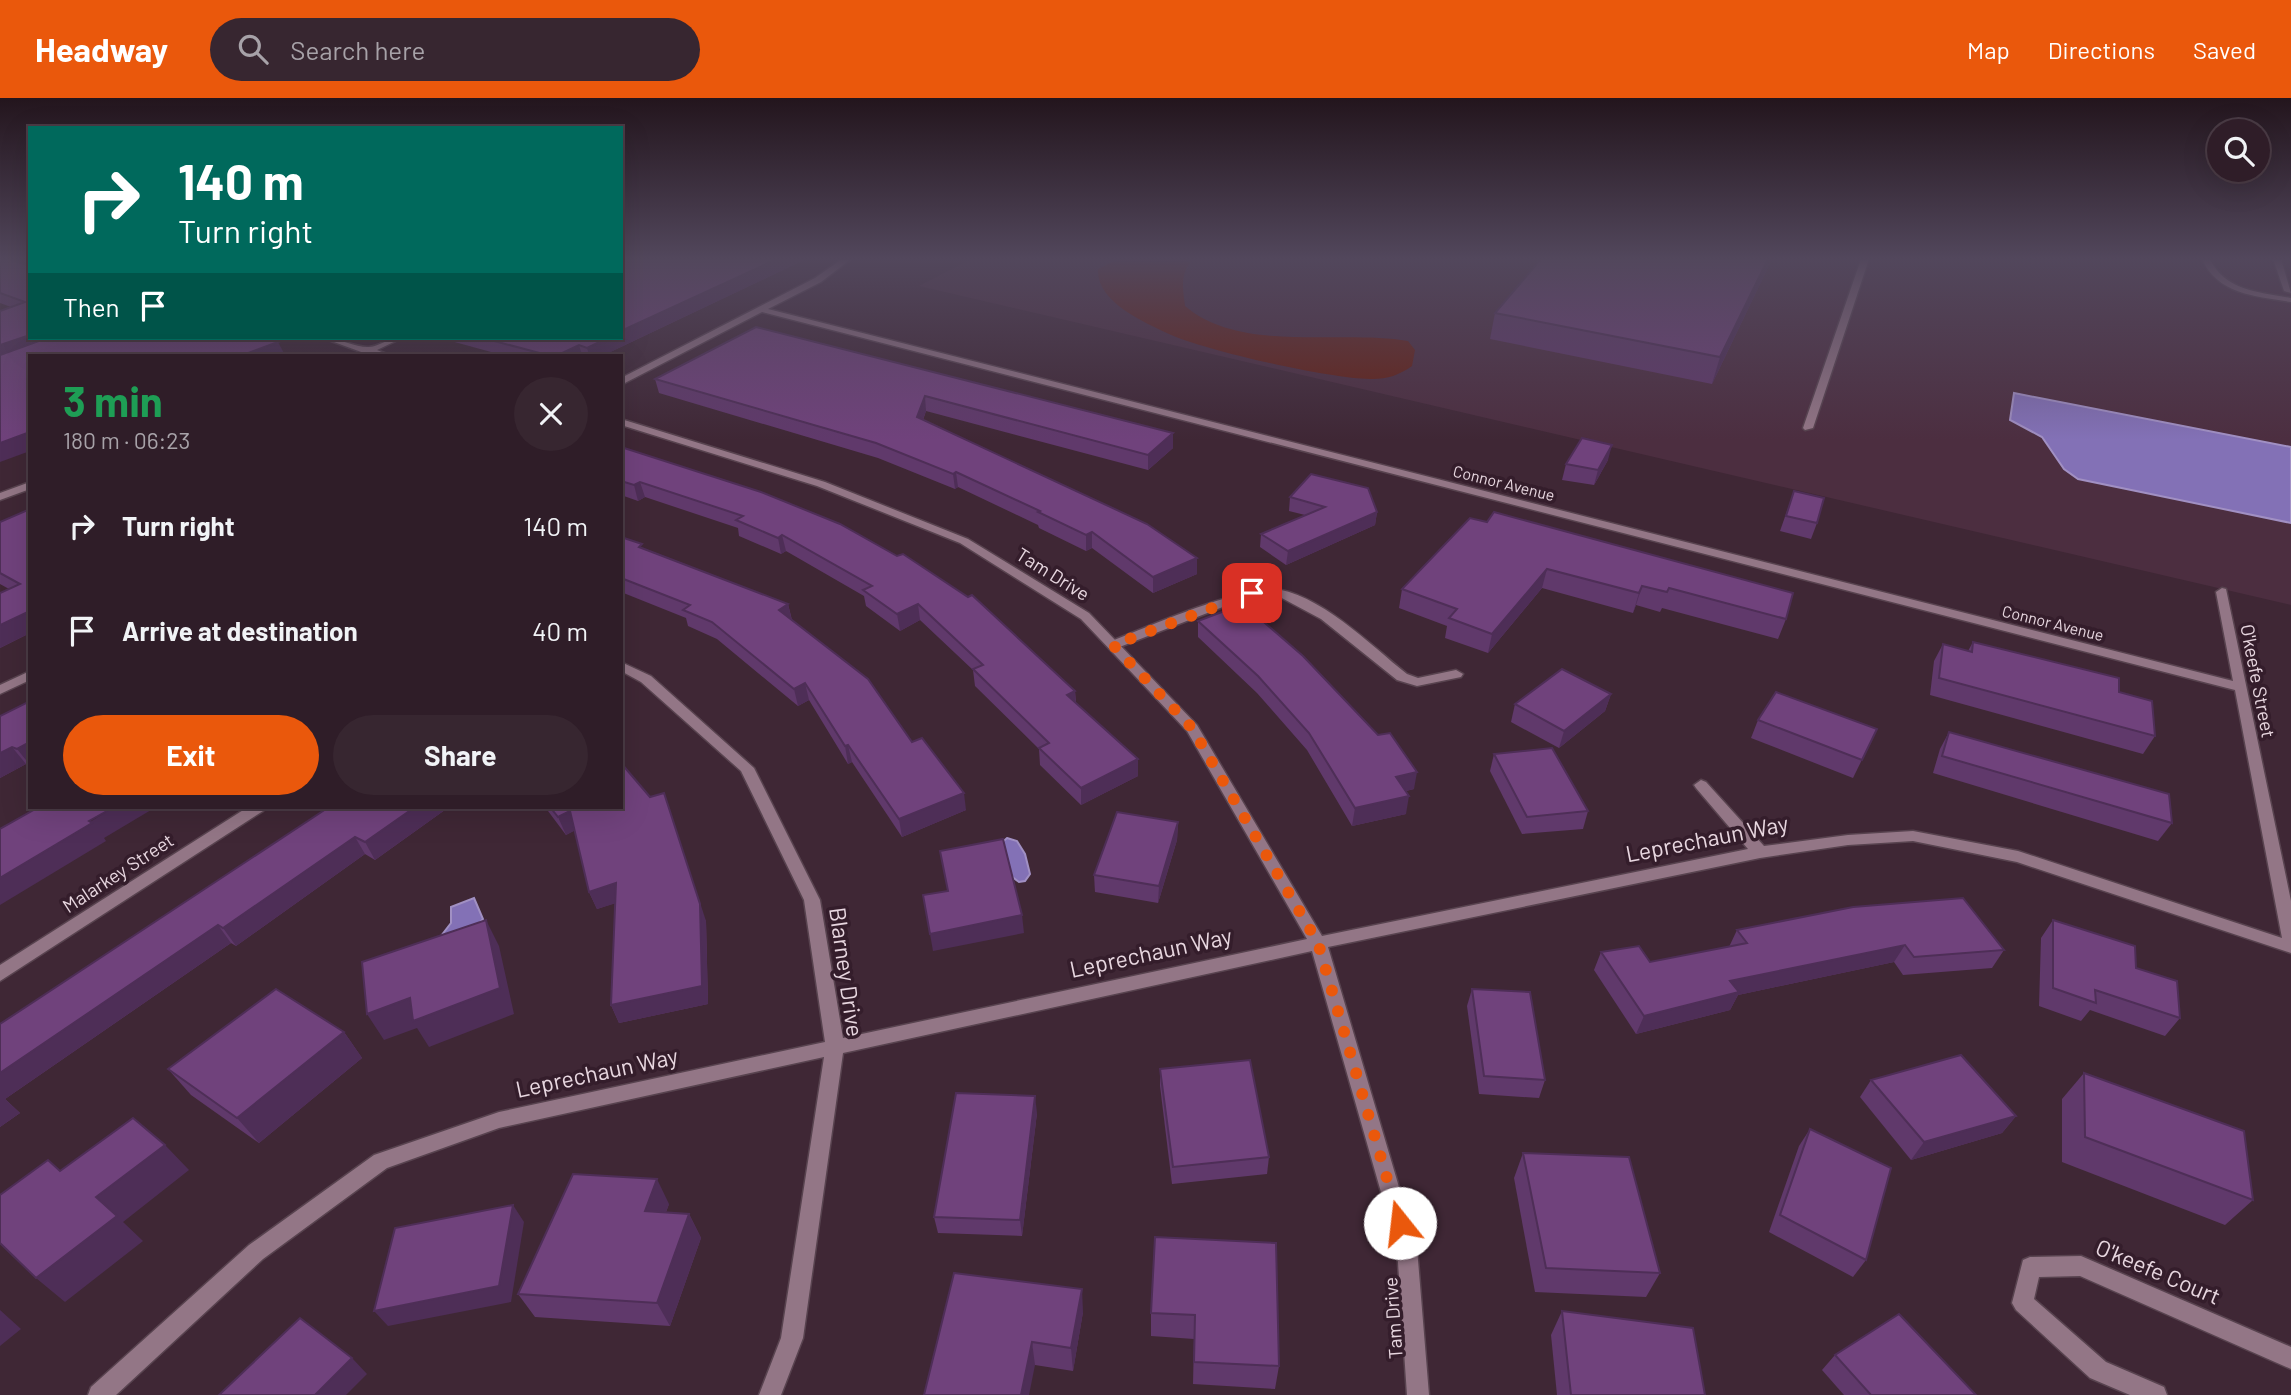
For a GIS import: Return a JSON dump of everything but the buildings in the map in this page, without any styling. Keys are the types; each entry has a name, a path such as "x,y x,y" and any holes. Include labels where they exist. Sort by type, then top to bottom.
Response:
{"street":[{"path":"623,381 743,320"},
{"name":"Connor Avenue","path":"799,320 2239,687"},
{"path":"1808,428 1845,320"},
{"path":"334,340 382,354"},
{"path":"358,354 393,340"},
{"name":"Tam Drive","path":"623,423 821,484 964,541 1085,616 1192,728 1318,943 1408,1248 1418,1395"},
{"path":"0,497 28,486"},
{"path":"1113,645 1252,593 1277,591 1299,599 1402,677 1417,682 1456,674"},
{"name":"O'keefe Street","path":"2222,592 2291,944"},
{"name":"Blarney Drive","path":"623,667 646,679 747,768 812,900 835,1046 792,1338 770,1395"},
{"path":"0,690 28,676"},
{"path":"1701,785 1760,852"},
{"name":"Malarkey Street","path":"0,974 255,809"},
{"name":"Leprechaun Way","path":"99,1395 256,1252 380,1161 499,1120 1318,943 1760,852 1848,840 1913,836 2018,858 2291,944"},
{"name":"O'keefe Court","path":"2156,1395 2098,1370 2023,1303 2030,1267 2081,1266 2291,1358"}],"shaded area":[{"path":"1063,320 2291,320 2291,605"},
{"path":"1140,320 1206,320 1234,330 1263,335 1381,338 1408,341 1415,350 1412,366 1398,374 1372,379 1354,378 1269,363 1169,334"},
{"path":"2014,393 2291,447 2291,523 2078,479 2064,469 2042,437 2010,420"},
{"path":"1007,838 1017,841 1025,854 1030,874 1025,881 1019,882 1011,876 999,845"},
{"path":"474,898 483,919 465,940 441,936 451,923 451,907"}],"route":[{"path":"1252,593 1113,645 1192,728 1318,943 1400,1223"}]}
